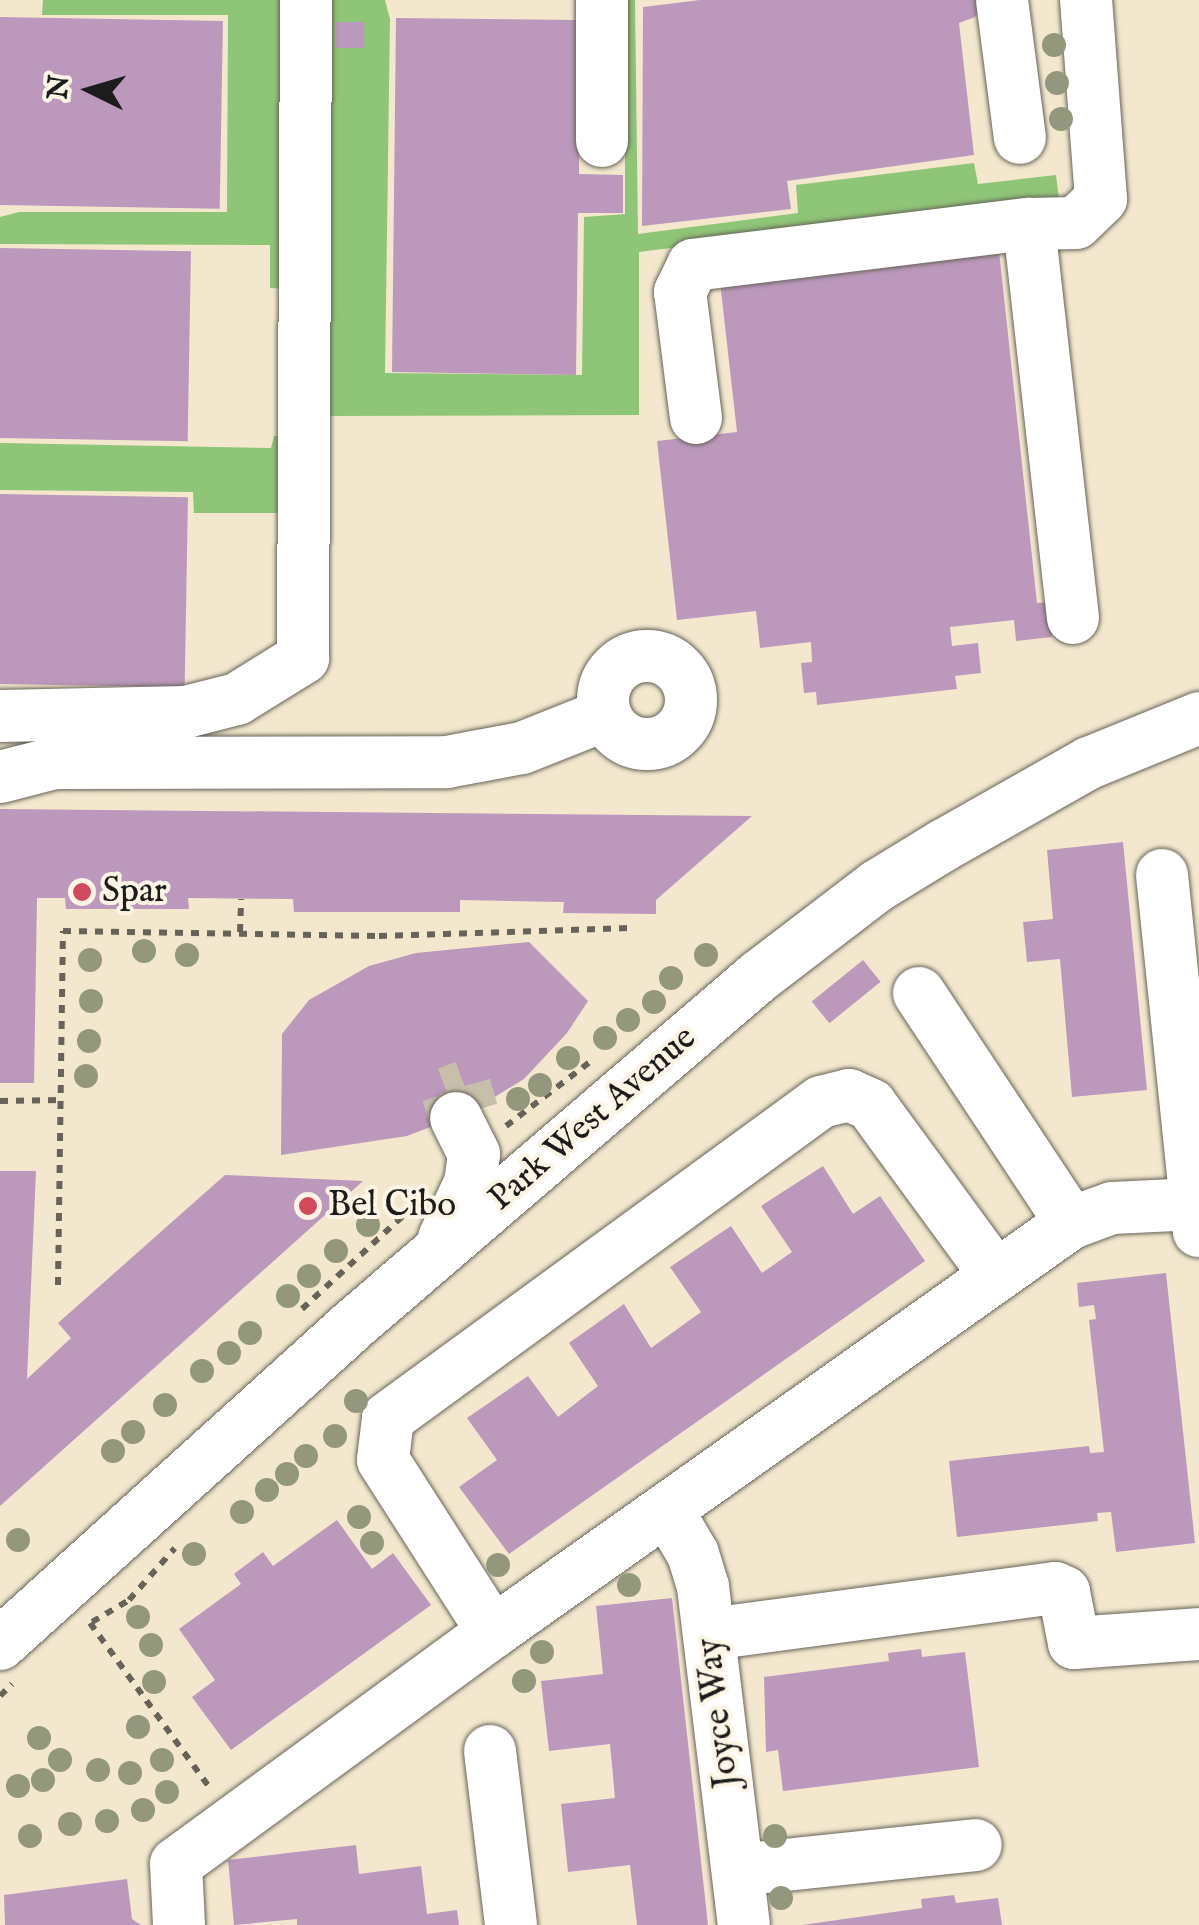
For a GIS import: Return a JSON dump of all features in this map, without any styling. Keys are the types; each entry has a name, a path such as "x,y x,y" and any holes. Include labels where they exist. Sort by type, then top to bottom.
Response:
{"street":[{"path":"0,716 186,712 237,699 303,658 306,0"},
{"path":"602,0 602,141"},
{"path":"1002,0 1020,138"},
{"path":"696,418 680,292 693,266 1029,224 1076,223 1101,199 1086,0"},
{"path":"1029,224 1073,618"},
{"path":"0,777 55,763 447,762 506,753 598,717"},
{"name":"Park West Avenue","path":"9,1644 437,1253 758,977 878,886 1089,763 1199,718"},
{"path":"176,1902 176,1864 230,1818 1070,1224 1112,1208 1198,1218 1162,875"},
{"path":"919,994 1070,1224"},
{"path":"493,1632 382,1460 388,1418 821,1102 849,1095 871,1104 996,1276"},
{"path":"437,1253 470,1183 474,1154 464,1114 504,1135 575,1134"},
{"name":"Joyce Way","path":"667,1510 693,1554 710,1634 744,1925"},
{"path":"710,1634 1055,1588 1064,1592 1074,1643 1199,1634"},
{"path":"490,1751 511,1925"},
{"path":"738,1870 976,1845"}],"path":[{"path":"240,932 241,898"},
{"path":"58,1285 63,931 379,936 630,928"},
{"path":"0,1101 62,1100"},
{"path":"75,1632 128,1600 180,1542"},
{"path":"90,1623 230,1818"},
{"path":"0,1696 9,1644"}],"green space":[{"path":"43,0 288,0 286,289 270,288 270,245 0,244 0,217 19,212 227,212 228,15 42,15"},
{"path":"320,0 385,0 390,19 385,373 582,375 584,217 625,214 625,0 635,0 638,234 798,213 796,185 974,163 978,184 1056,175 1059,199 639,252 639,415 322,416"},
{"path":"286,435 286,513 194,513 193,492 0,490 0,443 271,448 274,436"}],"building":[{"path":"700,0 985,0 975,17 959,23 974,155 787,181 791,209 642,226 643,7"},
{"path":"0,17 223,21 220,209 0,205"},
{"path":"396,18 580,20 579,174 623,175 623,213 578,213 576,375 392,372"},
{"path":"336,22 364,22 364,48 336,48"},
{"path":"0,248 191,251 188,441 0,438"},
{"path":"999,251 1037,603 1048,602 1052,637 1016,641 1014,620 950,627 952,646 978,643 981,673 955,676 957,689 817,705 816,692 804,693 801,663 812,662 811,642 760,648 756,611 677,620 657,441 737,432 720,282"},
{"path":"0,494 188,497 185,687 0,684"},
{"path":"0,809 752,816 656,900 656,914 563,913 564,902 460,900 460,912 294,912 293,899 188,898 189,909 66,909 65,898 37,898 34,1083 0,1083"},
{"path":"1123,842 1147,1090 1072,1097 1060,959 1027,962 1023,922 1053,919 1047,850"},
{"path":"529,942 588,1001 567,1033 524,1079 472,1111 407,1136 281,1155 282,1034 309,1000 369,966 416,953"},
{"path":"863,960 881,982 829,1023 812,1002"},
{"path":"823,1166 853,1214 880,1196 925,1261 509,1554 459,1487 497,1460 467,1418 528,1376 558,1417 598,1386 569,1343 624,1304 651,1348 701,1312 670,1267 731,1226 762,1273 792,1252 761,1206"},
{"path":"0,1171 36,1171 27,1379 71,1338 58,1323 225,1175 363,1181 0,1506"},
{"path":"1166,1273 1195,1543 1116,1552 1111,1512 1097,1513 1098,1521 957,1537 949,1461 1089,1446 1090,1453 1104,1452 1089,1320 1096,1319 1094,1305 1079,1307 1077,1283"},
{"path":"337,1520 372,1569 393,1553 431,1605 231,1750 192,1697 215,1680 179,1629 241,1584 234,1574 263,1552 273,1566"},
{"path":"672,1598 708,1925 637,1925 630,1865 568,1872 561,1804 615,1798 610,1744 549,1751 541,1681 603,1674 596,1606"},
{"path":"921,1649 922,1657 965,1652 979,1767 783,1791 778,1750 766,1752 764,1677 889,1661 888,1653"},
{"path":"356,1845 359,1874 421,1866 427,1914 457,1910 459,1925 297,1925 297,1919 234,1925 228,1860"},
{"path":"127,1879 132,1919 141,1925 5,1925 4,1895"},
{"path":"954,1895 956,1903 998,1898 1002,1925 802,1925 922,1908 921,1899"}],"tunnel":[{"path":"456,1118 447,1093 465,1086 472,1111"}],"place":[{"name":"Spar","path":"82,892"},
{"name":"Bel Cibo","path":"308,1206"}]}
